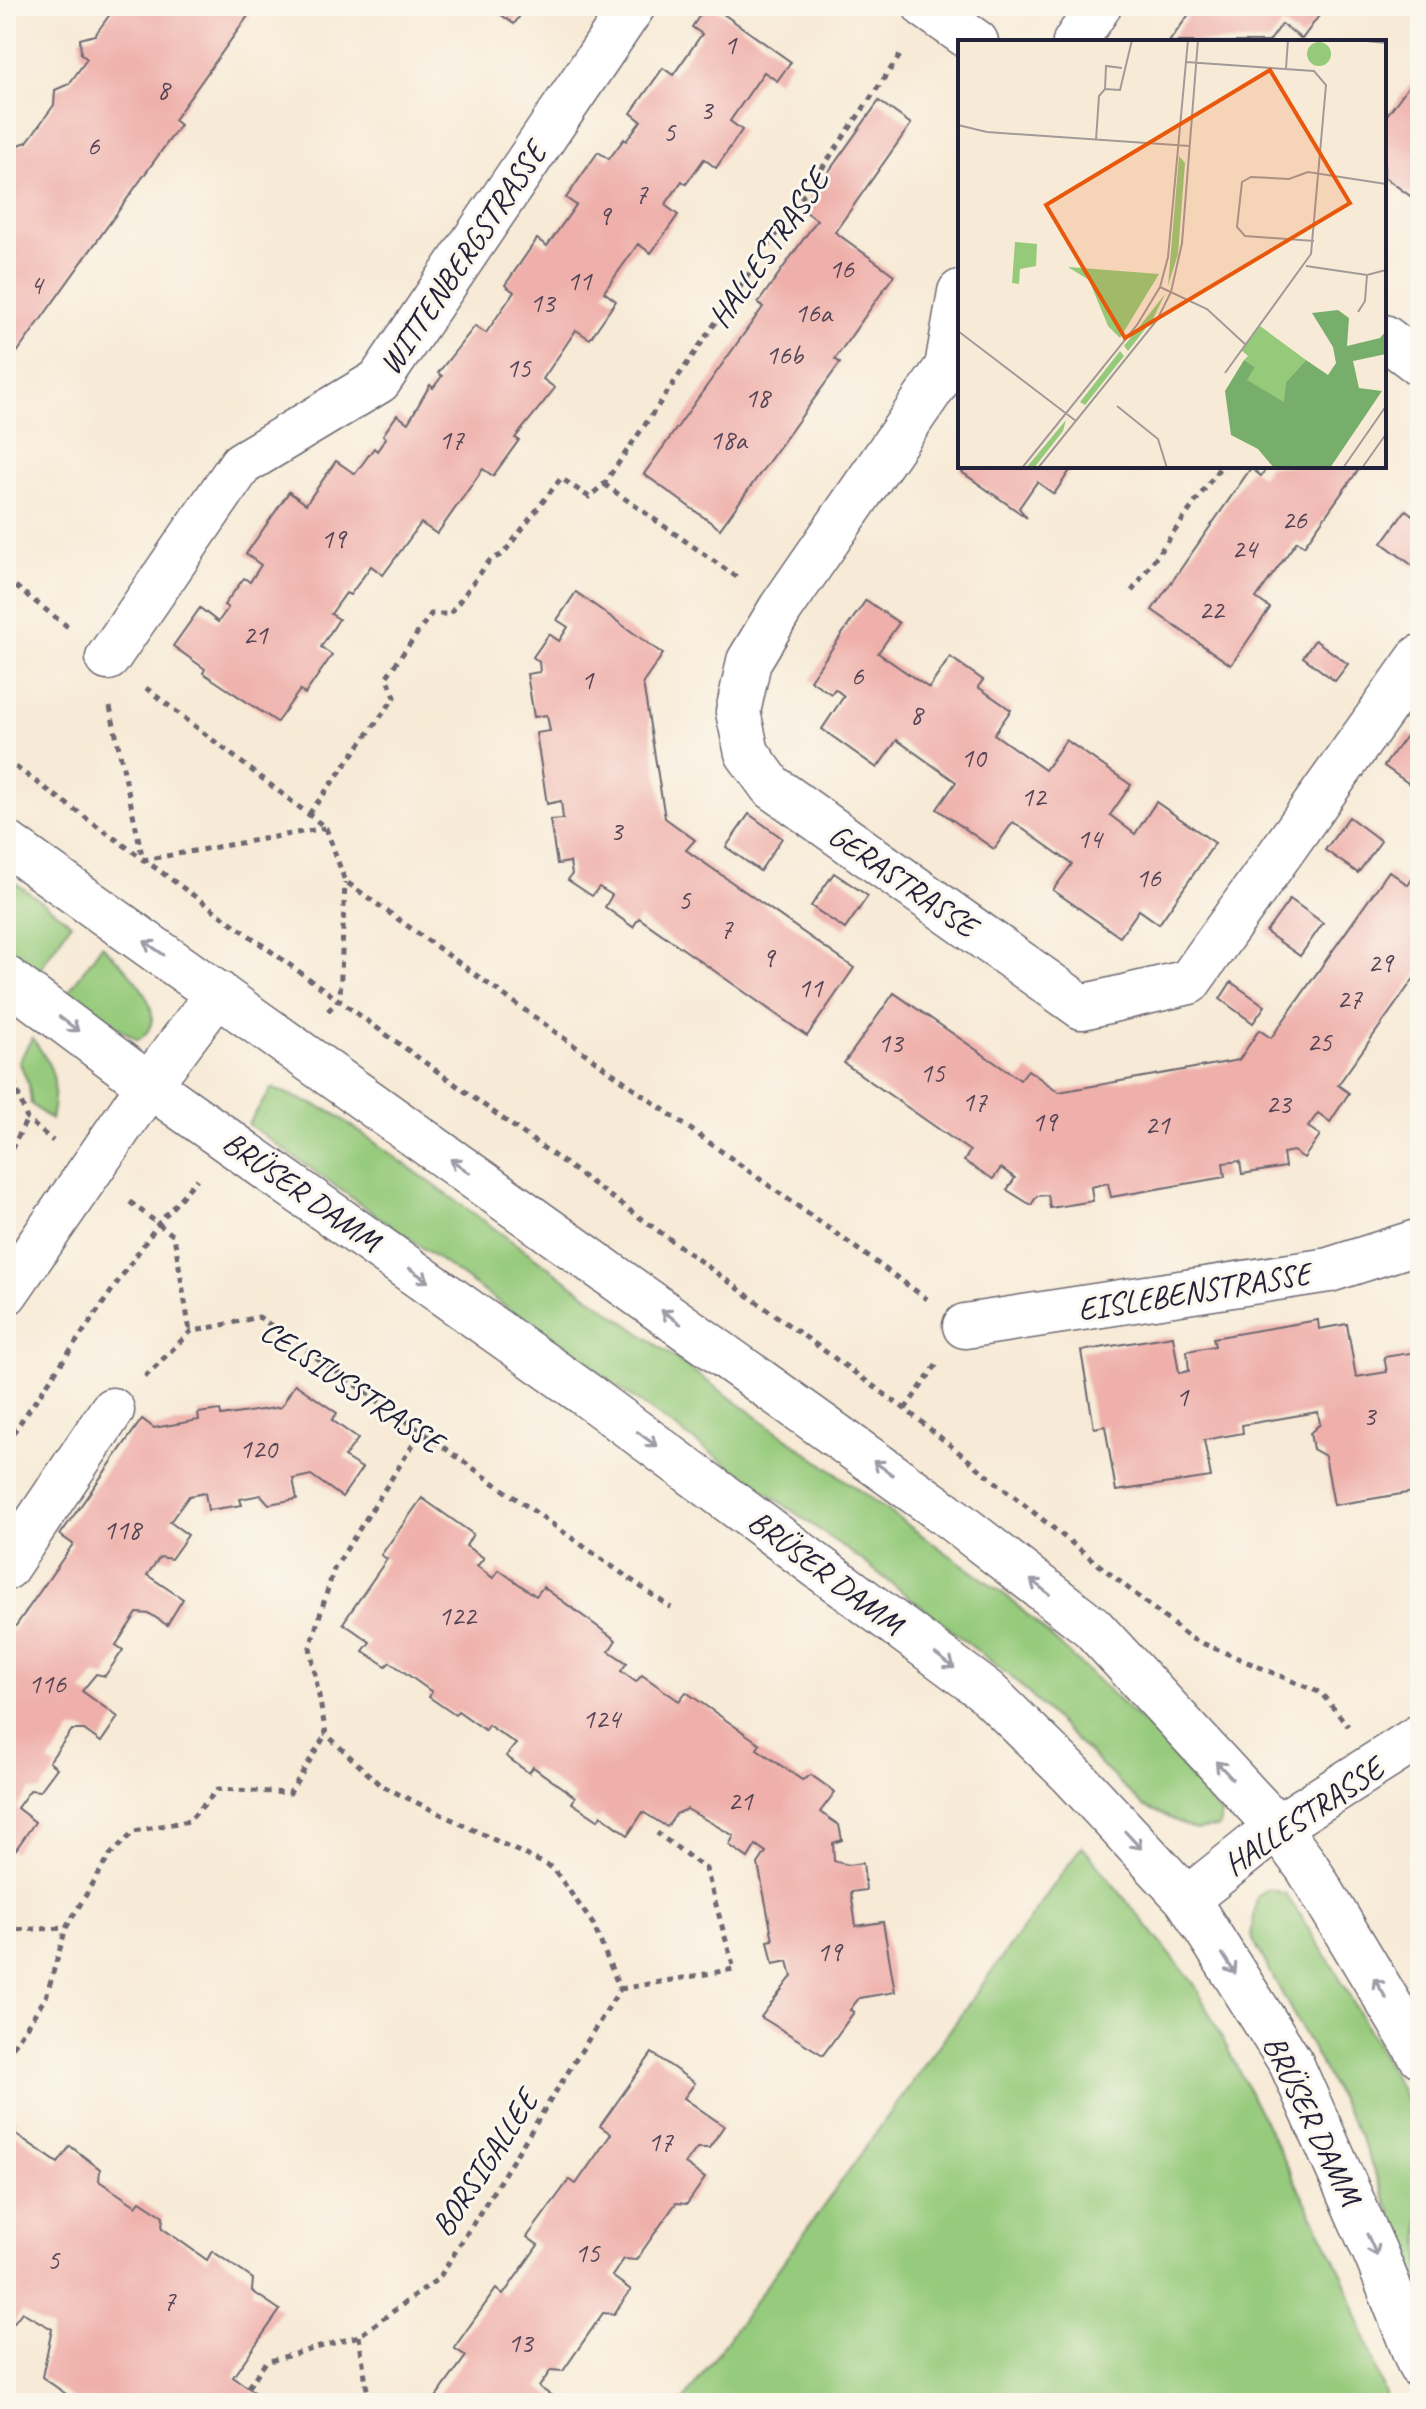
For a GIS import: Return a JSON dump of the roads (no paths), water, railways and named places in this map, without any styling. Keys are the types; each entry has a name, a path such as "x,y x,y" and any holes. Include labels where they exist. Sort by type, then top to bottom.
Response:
{"street":[{"name":"WITTENBERGSTRASSE","path":"108,658 241,464 379,381 633,6"},
{"path":"1076,40 1099,6"},
{"path":"928,9 973,40"},
{"name":"GERASTRASSE","path":"958,304 947,367 781,608 749,661 738,712 747,753 771,786 1082,1007 1189,982 1420,657"},
{"path":"1386,338 1420,364"},
{"path":"6,843 946,1514 1092,1627 1277,1827 1307,1867 1420,2055"},
{"name":"BRÜSER DAMM","path":"6,978 149,1085 584,1393 987,1692 1072,1775 1187,1899 1291,2063 1377,2257 1420,2366"},
{"path":"6,1293 149,1085 218,993"},
{"name":"EISLEBENSTRASSE","path":"965,1326 1329,1270 1420,1241"},
{"path":"6,1568 112,1410"},
{"name":"HALLESTRASSE","path":"1187,1899 1277,1827 1420,1736"}]}
